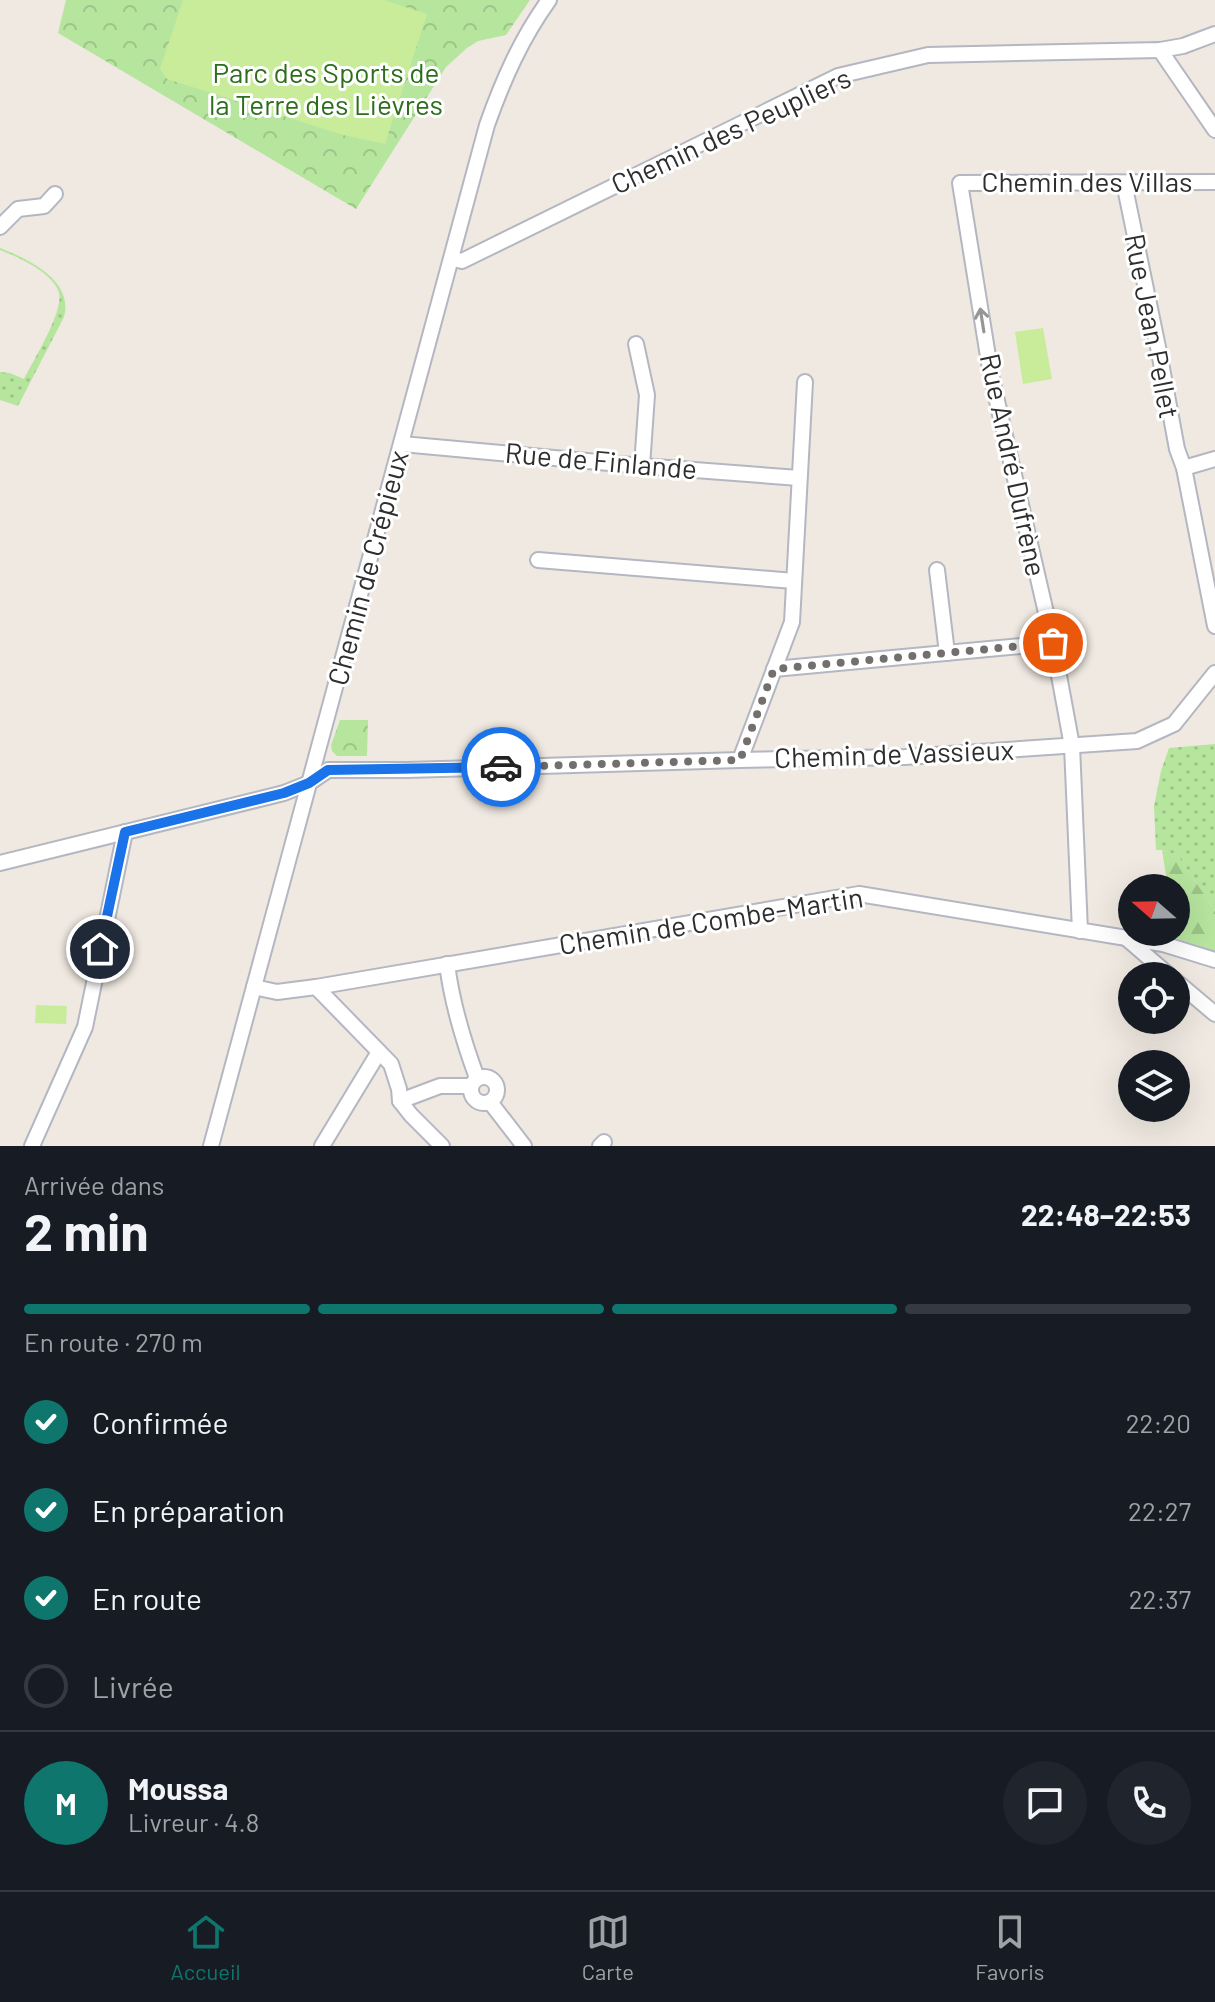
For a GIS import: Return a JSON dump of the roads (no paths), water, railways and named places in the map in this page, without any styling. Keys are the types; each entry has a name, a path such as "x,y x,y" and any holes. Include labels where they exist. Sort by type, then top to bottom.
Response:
{"street":[{"name":"Chemin de Crépieux","path":"211,1146 487,125 517,50 549,0"},
{"name":"Chemin des Peupliers","path":"452,259 462,261 838,76 928,55 1160,50 1183,46 1215,34"},
{"path":"1160,50 1215,130"},
{"name":"Chemin des Villas","path":"960,183 1215,182"},
{"name":"Rue André Dufrène","path":"960,183 991,375 1053,643 1072,746 1080,931"},
{"name":"Rue Jean Pellet","path":"1124,183 1177,449 1184,468"},
{"path":"0,227 18,209 44,206 55,194"},
{"path":"636,344 647,395 642,466"},
{"path":"740,760 792,622 805,382"},
{"name":"Rue de Finlande","path":"402,444 799,478"},
{"path":"1215,459 1184,468 1215,626"},
{"path":"538,560 794,581"},
{"path":"937,570 947,653"},
{"path":"774,669 1053,643"},
{"name":"Chemin de Vassieux","path":"0,863 284,793 309,783 328,770 905,757 1137,741 1174,724 1215,673"},
{"path":"32,1146 85,1027 125,832"},
{"name":"Chemin de Combe-Martin","path":"254,987 277,992 316,987 859,894 1118,937"},
{"path":"1135,946 1154,962"},
{"name":"Chemin de Combe-Martin","path":"1170,946 1215,960"},
{"path":"400,1101 440,1086 474,1082 486,1077 494,1082 496,1095 490,1102 481,1103 474,1099 470,1091 474,1082 450,989 447,964"},
{"path":"316,987 391,1064 397,1078 400,1101 442,1146"},
{"path":"1190,993 1215,1014"},
{"path":"322,1146 379,1052"},
{"path":"490,1102 524,1146"}],"park label":[{"name":"Parc des Sports de la Terre des Lièvres","path":"326,89"}]}
